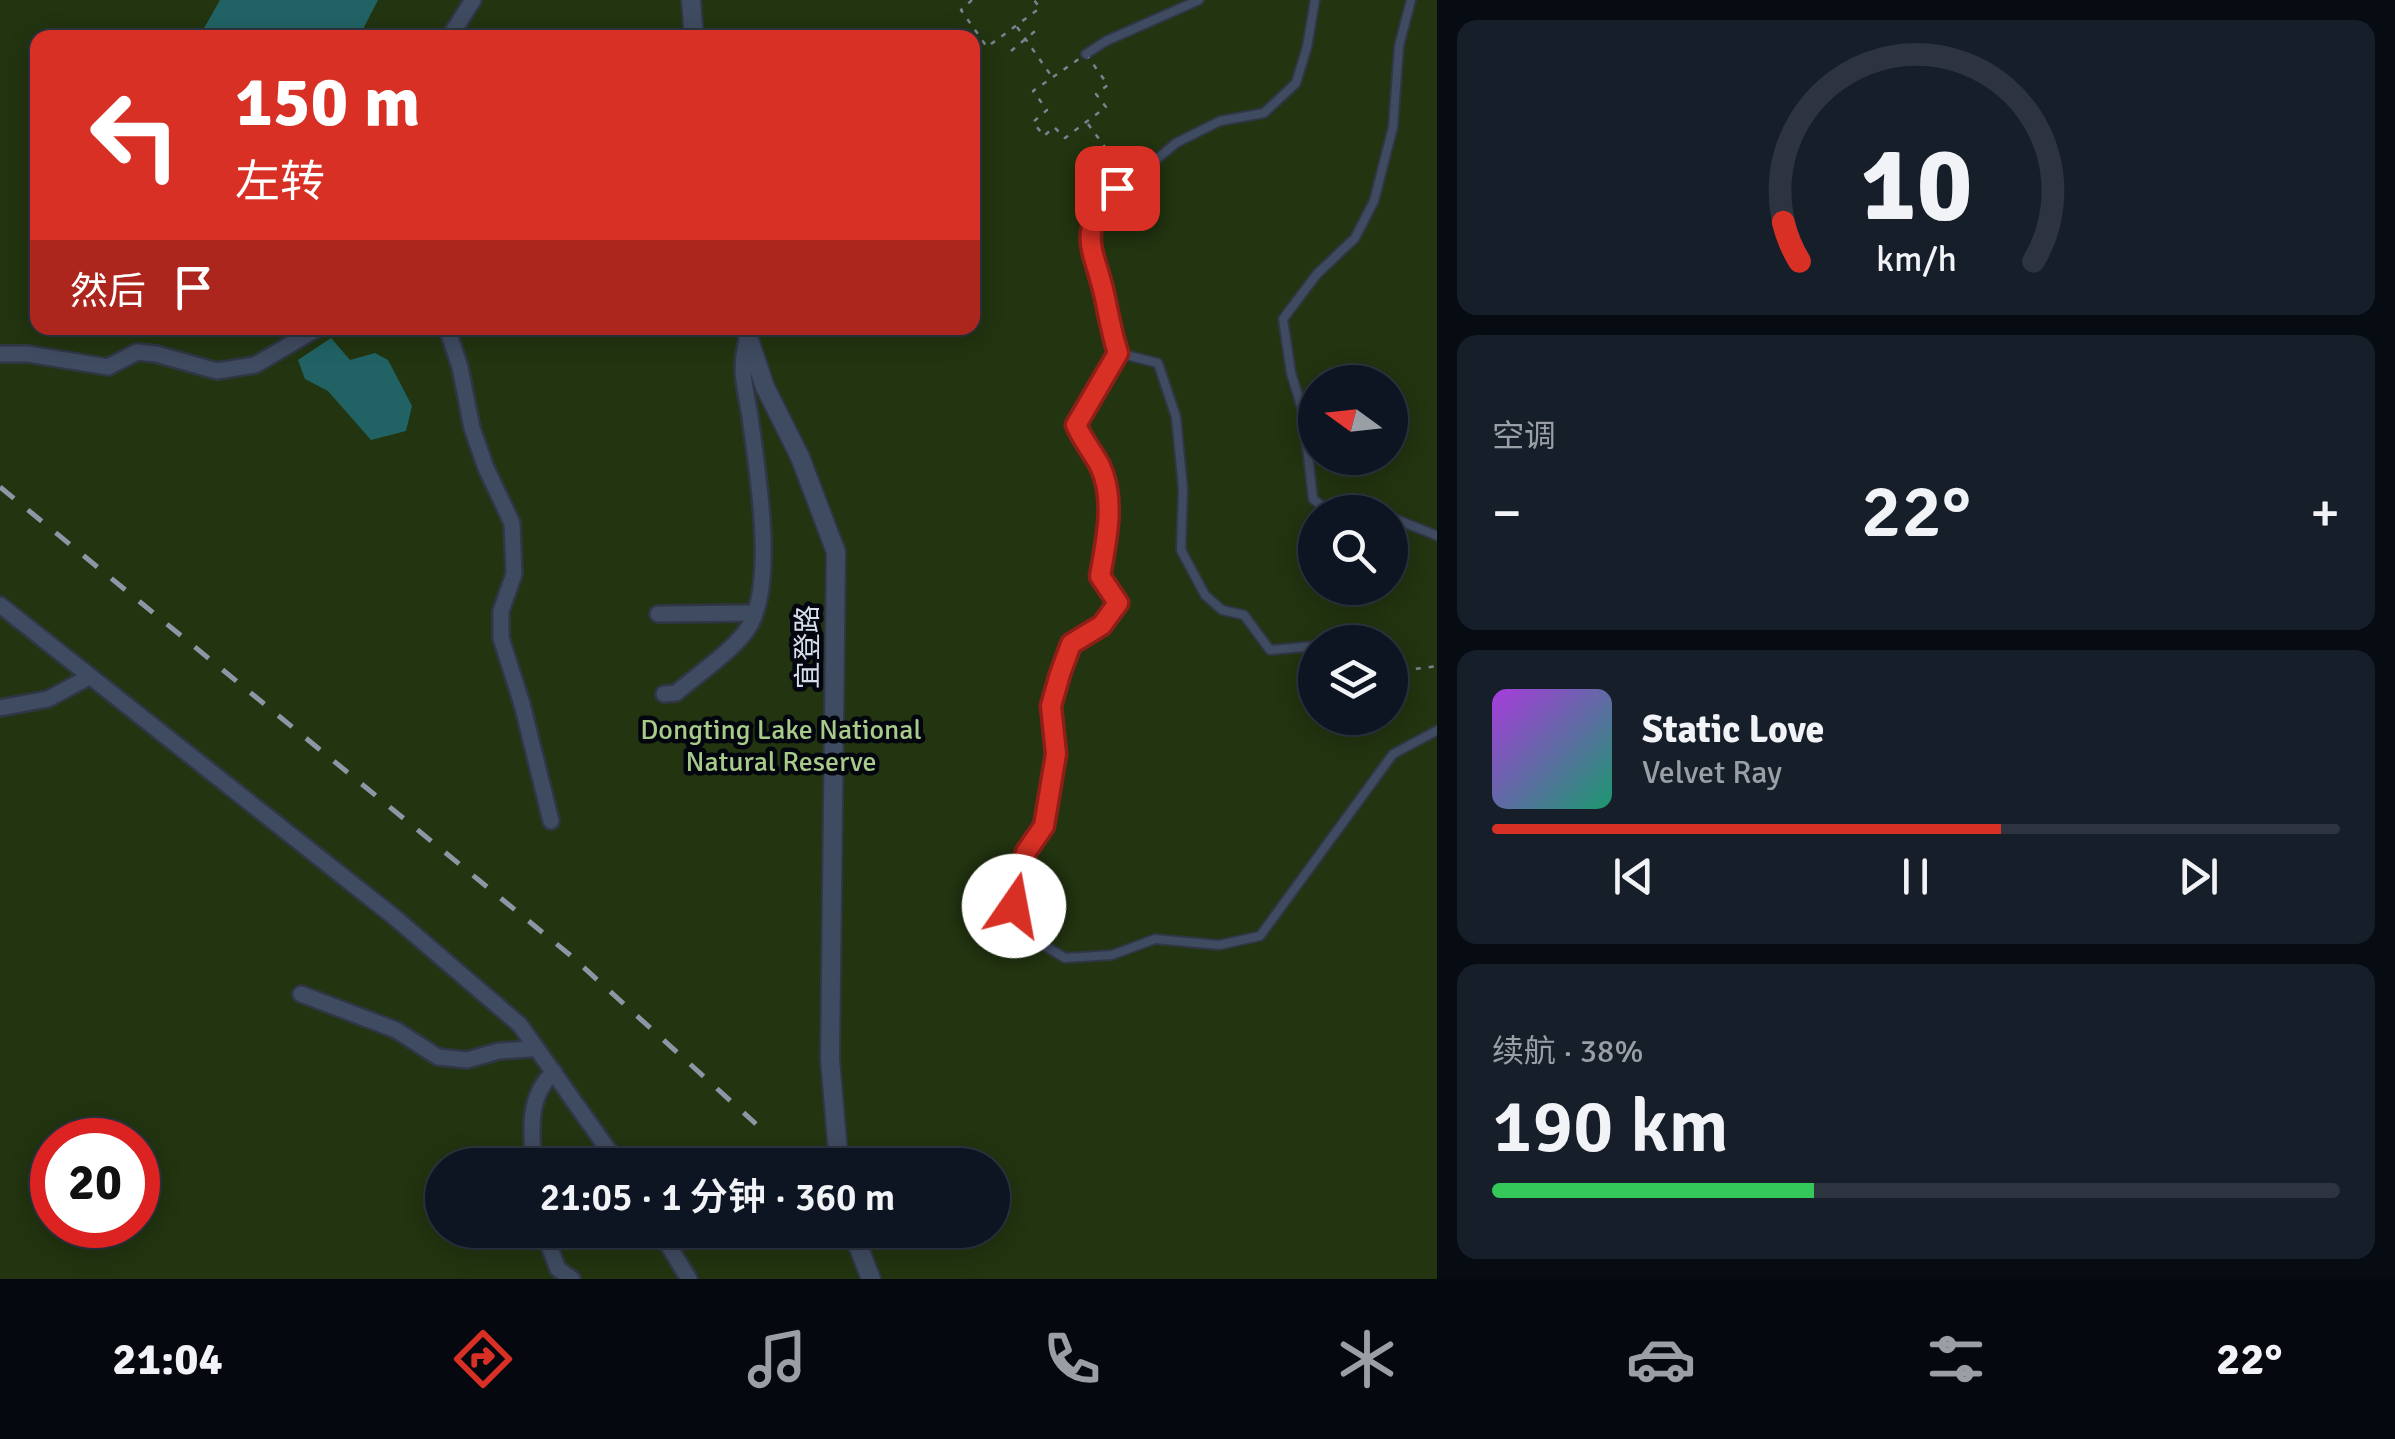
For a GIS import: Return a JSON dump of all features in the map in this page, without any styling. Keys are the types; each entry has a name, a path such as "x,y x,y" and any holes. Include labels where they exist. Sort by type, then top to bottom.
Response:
{"street":[{"path":"453,30 473,0"},
{"path":"691,0 693,30"},
{"path":"0,354 28,354 108,366 137,352 217,372 255,365 306,335"},
{"path":"449,335 472,428 512,523 514,574 502,611 501,638 522,704 550,821"},
{"path":"664,694 676,693 750,626 760,593 758,476 740,366 746,335"},
{"name":"宜登路","path":"746,335 836,552 830,1058 838,1148"},
{"path":"0,605 393,916 520,1025 607,1148"},
{"path":"658,614 754,613"},
{"path":"0,708 48,699 89,677"},
{"path":"301,994 396,1030 438,1057 467,1060 499,1050 530,1049"},
{"path":"533,1148 530,1118 543,1081 554,1072"},
{"path":"550,1248 558,1269 572,1279"},
{"path":"670,1248 688,1279"},
{"path":"859,1248 871,1279"}],"lane":[{"path":"1086,54 1106,41 1199,0"},
{"path":"1315,0 1296,84 1264,113 1220,120 1176,143 1102,205 1092,224 1090,249 1118,353 1076,425 1084,446 1100,466 1108,496 1100,576 1118,603 1102,625 1071,644 1060,674 1051,706 1056,754 1044,826 1026,852 1014,906 1045,946 1064,958 1112,955 1155,939 1219,944 1260,936 1393,754 1437,731"},
{"path":"1313,495 1304,412 1292,373 1283,319 1316,274 1355,238 1374,201 1392,127 1399,46 1411,0"},
{"path":"1118,353 1158,363 1176,417 1184,489 1181,550 1205,595 1222,610 1244,616 1270,650 1298,648"},
{"path":"1408,524 1437,536"}],"path":[{"path":"972,0 961,10 975,30"},
{"path":"980,38 987,48 1040,8 1034,0"},
{"path":"1016,26 1052,76"},
{"path":"1011,51 1040,27"},
{"path":"1086,54 1108,85 1096,94 1106,107 1065,138 1054,127 1044,136 1034,122 1048,110 1033,92 1052,76 1086,54"},
{"path":"1087,123 1129,179"},
{"path":"1408,670 1437,666"}],"green space":[{"name":"Dongting Lake National Natural Reserve","path":"0,0 1437,0 1437,1279 0,1279"}],"shaded area":[{"path":"220,0 378,0 363,30 203,30"},
{"path":"331,338 350,360 375,353 388,360 412,406 406,431 371,440 328,391 305,379 298,360"}],"railway":[{"path":"0,487 570,955 756,1124"}],"route":[{"path":"1014,906 1026,852 1044,826 1056,754 1051,706 1060,674 1071,644 1102,625 1118,603 1100,576 1108,496 1100,466 1084,446 1076,425 1118,353 1090,249 1092,224 1117,188"}]}
